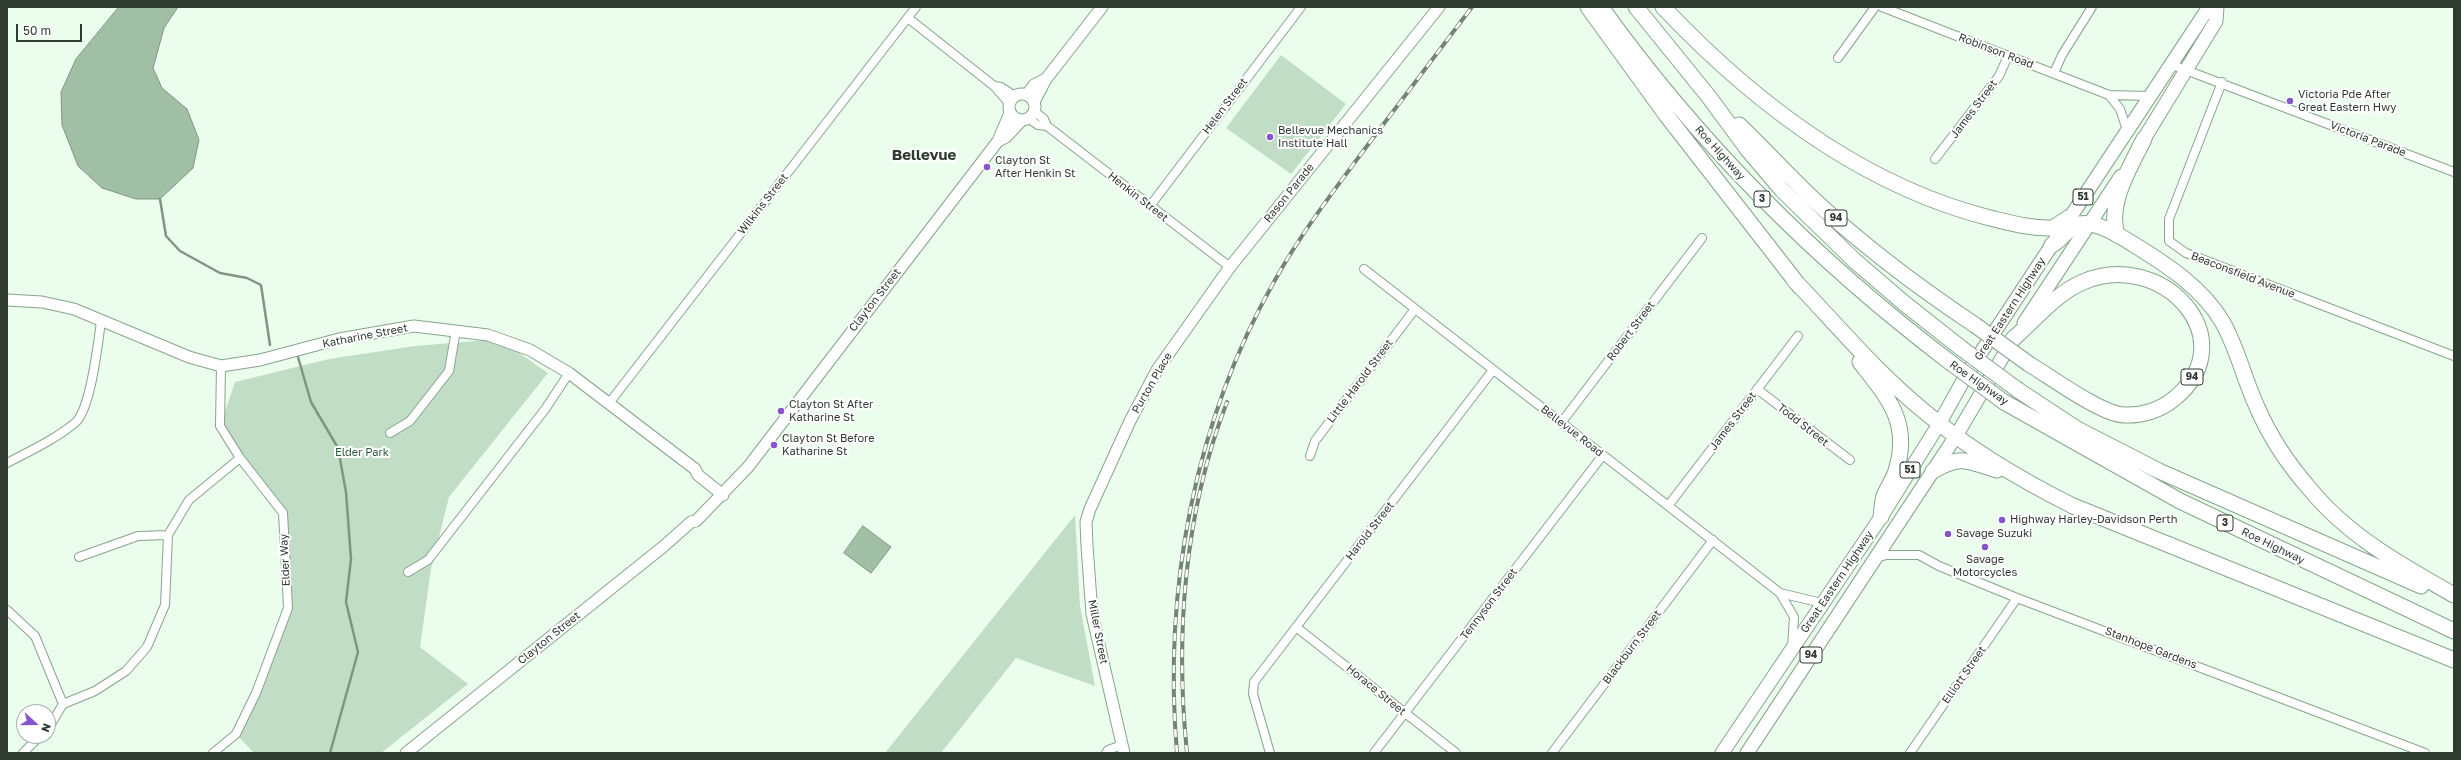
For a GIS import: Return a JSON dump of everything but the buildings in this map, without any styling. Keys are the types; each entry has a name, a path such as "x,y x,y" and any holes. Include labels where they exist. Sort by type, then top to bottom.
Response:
{"highway":[{"name":"94","path":"1588,7 1667,116 1879,387 1899,419 1902,448 1895,474 1884,496 1881,517"},
{"name":"Roe Highway","path":"1601,7 1690,121 1763,200 1839,273 1891,318 2004,402 2180,501 2454,631"},
{"name":"Roe Highway","path":"1636,7 1709,97 1748,150 1816,225 1898,299 2018,390 2077,429 2159,471 2454,600"},
{"path":"1663,7 1714,58 1786,116 1844,156 1884,179 1965,211 2019,224 2053,228 2068,218"},
{"name":"Great Eastern Highway","path":"1722,753 1881,517 1939,424 1968,372 2052,245 2068,218 2209,7"},
{"name":"Great Eastern Highway","path":"1747,753 1956,436 2014,339 2091,225 2216,21 2217,7"},
{"name":"94","path":"1709,97 1813,198 1874,250 1934,298 1975,325 2029,364 2114,413 2124,415 2140,414 2159,409 2170,402 2187,386 2199,357 2198,330 2188,306 2166,287 2143,277 2114,275 2093,278 2064,292 2014,339"},
{"path":"2117,234 2114,224 2119,196 2128,172 2144,139"},
{"path":"2052,245 2058,242 2072,228 2080,224 2091,225 2117,234 2170,268 2192,285 2212,307 2223,322 2239,356 2256,406 2271,435 2288,462 2329,511 2353,532 2392,560 2454,595"},
{"path":"1794,280 1879,370 1939,424 2015,476 2073,506 2454,660"},
{"path":"1933,471 1947,462 1962,459 2015,476"}],"main road":[{"name":"Clayton Street","path":"998,141 1006,137 1029,110 1034,86 1046,79 1102,7"},
{"name":"Rason Parade","path":"1230,267 1439,7"},
{"name":"Clayton Street","path":"406,753 664,546 691,522 696,521 722,491 748,467 998,141 1011,104"},
{"path":"1011,104 1029,110"},
{"path":"1011,104 1029,110"},
{"name":"Purton Place","path":"1090,510 1130,421 1157,370 1230,267"},
{"name":"Katharine Street","path":"7,300 48,303 74,309 195,359 221,366 260,360 384,330 414,326 488,335 516,344 569,373 610,402 695,469 698,475 722,491"},
{"name":"Miller Street","path":"1090,510 1086,522 1092,614 1123,749"}],"street":[{"name":"Wilkins Street","path":"610,402 916,7"},
{"name":"Helen Street","path":"1150,206 1301,7"},
{"path":"1838,58 1875,7"},
{"name":"Robinson Road","path":"1882,7 2109,95 2149,96"},
{"path":"2054,73 2062,55 2092,7"},
{"path":"908,18 994,86 1011,104"},
{"name":"James Street","path":"1935,159 1999,76 2008,56"},
{"name":"Victoria Parade","path":"2170,64 2222,82 2454,172"},
{"name":"Beaconsfield Avenue","path":"2222,82 2169,219 2170,241 2186,253 2454,356"},
{"path":"2109,95 2120,109 2127,130"},
{"name":"Henkin Street","path":"1029,110 1044,119 1047,126 1230,267"},
{"name":"Robert Street","path":"1560,423 1702,238"},
{"name":"Bellevue Road","path":"1364,269 1780,593 1801,600 1822,603"},
{"name":"Little Harold Street","path":"1310,456 1315,441 1415,309"},
{"path":"7,463 48,440 76,421 85,406 101,321"},
{"path":"390,433 410,421 449,371 456,330"},
{"name":"James Street","path":"1668,506 1798,336"},
{"name":"Elder Way","path":"213,753 236,734 256,693 288,608 282,513 240,458 220,426 221,366"},
{"name":"Harold Street","path":"1270,753 1254,694 1254,682 1493,370"},
{"path":"408,572 428,560 546,408 569,373"},
{"name":"Todd Street","path":"1757,389 1850,460"},
{"name":"Tennyson Street","path":"1374,753 1603,456"},
{"path":"56,716 63,704 95,691 126,670 147,647 166,605 168,535 189,500 240,458"},
{"path":"79,557 138,536 168,535"},
{"name":"Blackburn Street","path":"1552,753 1713,540"},
{"name":"Stanhope Gardens","path":"1876,558 1886,555 1919,555 1939,566 2017,598 2425,753"},
{"name":"Bellevue Road","path":"1780,593 1794,617 1792,648"},
{"name":"Elliott Street","path":"1910,753 2017,598"},
{"path":"7,610 35,636 63,704"},
{"name":"Horace Street","path":"1296,626 1456,753"},
{"path":"23,753 32,744"},
{"path":"1106,753 1108,750 1123,749"}],"green space":[{"path":"1281,55 1346,104 1291,174 1226,128"},
{"name":"Elder Park","path":"499,339 548,373 449,497 431,569 420,647 468,684 381,753 254,753 236,734 288,608 283,513 220,426 235,382 329,359 415,346"},
{"path":"1075,515 1080,606 1095,686 1016,658 941,753 885,753"}],"shaded area":[{"path":"119,7 178,7 164,28 153,68 162,88 187,109 199,140 193,168 160,199 136,199 102,188 78,166 62,125 61,92 76,59"},
{"path":"863,526 891,547 871,573 844,553"}],"waterway":[{"path":"160,199 166,236 180,251 220,273 247,278 261,285 270,345"},
{"path":"298,357 311,402 338,448 346,492 351,559 346,602 358,652 330,753"}],"railway":[{"path":"1177,753 1174,692 1175,630 1180,569 1190,509 1205,450 1224,391 1247,335 1275,280 1296,245 1343,178 1472,7"},
{"path":"1187,753 1182,664 1186,575 1192,531 1201,487 1212,444 1227,402"}],"place":[{"name":"Victoria Pde After Great Eastern Hwy","path":"2290,101"},
{"name":"Bellevue Mechanics Institute Hall","path":"1270,137"},
{"name":"Clayton St After Henkin St","path":"987,167"},
{"name":"Clayton St After Katharine St","path":"781,411"},
{"name":"Clayton St Before Katharine St","path":"774,445"},
{"name":"Highway Harley-Davidson Perth","path":"2002,520"},
{"name":"Savage Suzuki","path":"1948,534"},
{"name":"Savage Motorcycles","path":"1985,547"}],"district":[{"name":"Bellevue","path":"924,155"}]}
